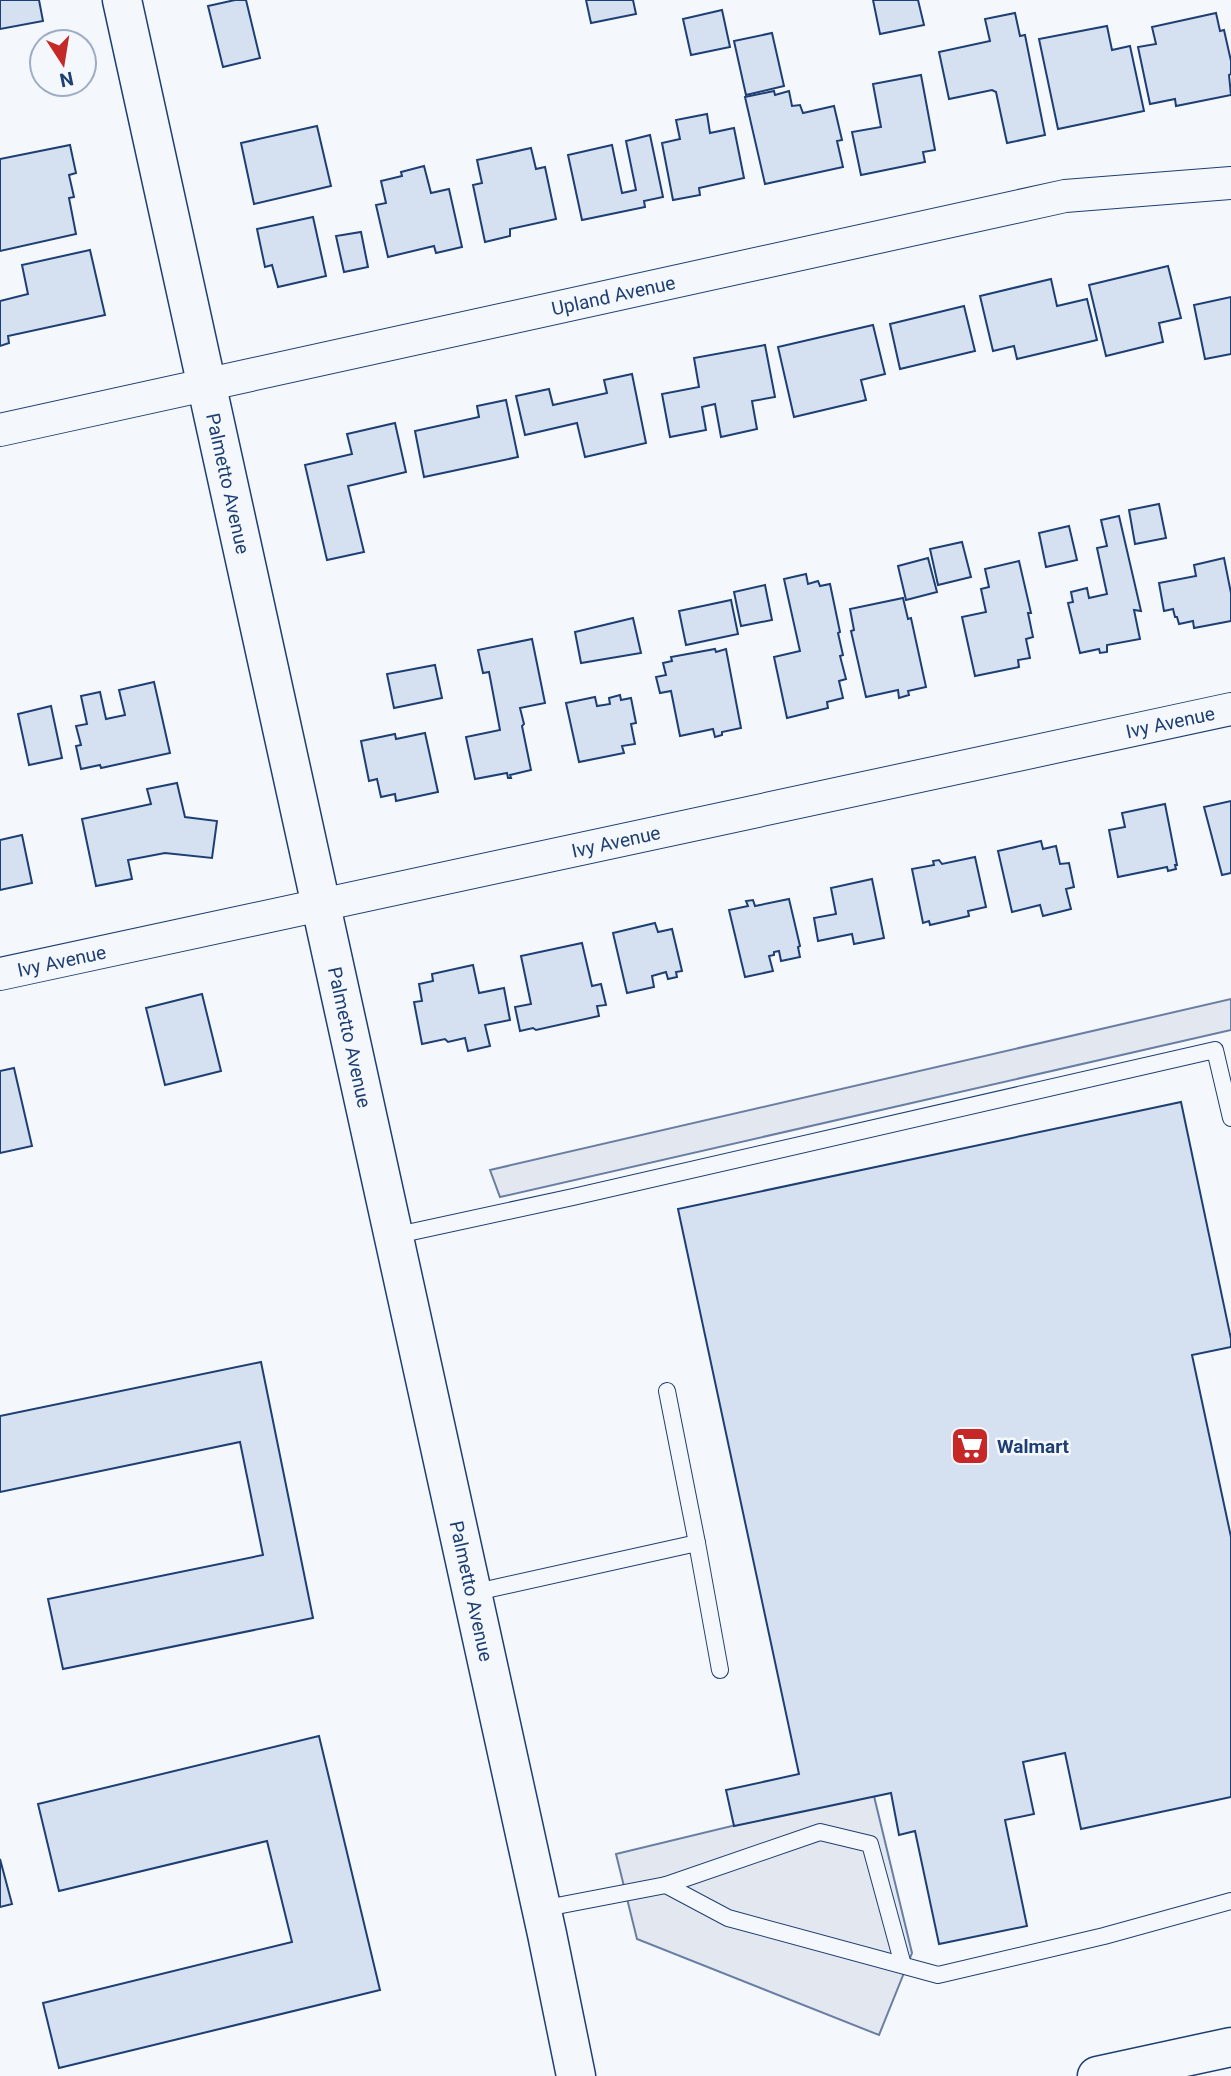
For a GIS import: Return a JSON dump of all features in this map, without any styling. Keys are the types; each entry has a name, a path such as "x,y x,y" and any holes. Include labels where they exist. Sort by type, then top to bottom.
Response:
{"street":[{"name":"Palmetto Avenue","path":"122,0 576,2076"},
{"name":"Upland Avenue","path":"0,430 1065,196 1231,183"},
{"name":"Ivy Avenue","path":"0,974 1231,709"},
{"path":"1097,2076 1231,2047"}],"lane":[{"path":"393,1236 1215,1049 1231,1118"},
{"path":"667,1391 720,1670"},
{"path":"472,1593 697,1543"},
{"path":"541,1909 666,1885 820,1832 870,1844 903,1965"},
{"path":"666,1885 728,1917 938,1975 1104,1936 1231,1901"}],"shaded area":[{"path":"1231,999 1231,1030 500,1197 490,1170"},
{"path":"873,1792 912,1953 879,2035 637,1939 616,1854"}],"building":[{"path":"0,0 39,0 43,21 0,29"},
{"path":"246,0 260,58 223,67 208,6"},
{"path":"586,0 633,0 636,14 591,23"},
{"path":"873,0 918,0 924,25 880,34"},
{"path":"722,10 730,47 691,55 683,19"},
{"path":"1015,13 1020,36 1025,35 1045,135 1007,143 996,92 992,90 949,99 939,52 990,41 985,19"},
{"path":"1216,13 1220,31 1224,30 1231,61 1231,95 1176,106 1175,99 1150,104 1138,47 1156,44 1152,27"},
{"path":"1107,26 1112,50 1130,46 1144,111 1058,129 1039,39"},
{"path":"772,33 784,86 746,95 734,41"},
{"path":"921,75 935,150 923,152 925,162 861,175 852,132 881,127 873,84"},
{"path":"774,91 775,95 789,91 792,106 800,105 803,113 834,106 842,140 837,141 843,167 765,184 745,97"},
{"path":"707,114 710,133 734,128 744,178 699,188 700,195 673,200 662,143 680,139 676,120"},
{"path":"317,126 331,186 254,204 241,143"},
{"path":"650,135 663,197 644,201 645,207 582,220 568,155 612,145 622,193 636,190 626,141"},
{"path":"70,145 76,173 69,175 74,197 69,198 76,234 0,251 0,159"},
{"path":"531,148 536,169 545,167 556,219 510,229 510,236 485,242 473,185 482,183 477,160"},
{"path":"424,166 431,193 449,189 462,247 436,253 434,246 388,257 376,205 386,203 381,181 402,176 401,172"},
{"path":"313,217 326,276 278,287 272,265 265,267 257,229"},
{"path":"361,232 368,267 344,272 336,236"},
{"path":"90,250 105,315 8,336 9,343 0,346 0,301 28,294 22,265"},
{"path":"1168,266 1181,318 1159,323 1163,342 1106,356 1089,285"},
{"path":"1051,279 1057,306 1087,299 1097,340 1017,359 1014,346 993,351 980,296"},
{"path":"1231,297 1231,354 1205,359 1194,305"},
{"path":"964,306 975,351 900,369 890,324"},
{"path":"873,325 885,374 861,380 866,400 794,417 778,347"},
{"path":"765,345 775,397 752,401 757,429 721,437 715,404 702,407 706,430 670,437 662,394 699,387 694,358"},
{"path":"632,374 646,443 585,457 577,423 525,435 516,396 549,389 553,405 607,393 604,380"},
{"path":"506,400 518,457 424,477 415,431 479,417 477,406"},
{"path":"395,423 406,472 348,486 364,552 327,560 305,465 352,454 347,434"},
{"path":"1159,504 1166,538 1135,544 1129,510"},
{"path":"1119,516 1141,611 1134,610 1140,639 1107,645 1107,652 1100,653 1099,649 1080,653 1068,603 1073,602 1071,592 1087,588 1089,598 1107,594 1097,548 1107,546 1101,520"},
{"path":"1069,526 1077,560 1046,567 1039,533"},
{"path":"962,542 971,577 938,585 930,549"},
{"path":"928,558 937,592 906,600 898,566"},
{"path":"1224,558 1231,593 1231,621 1194,628 1193,621 1179,624 1173,609 1164,611 1159,583 1196,576 1194,565"},
{"path":"1019,561 1031,613 1028,613 1033,637 1026,639 1030,658 1018,660 1019,667 975,676 962,617 986,612 981,589 989,587 985,569"},
{"path":"806,574 808,584 818,581 820,586 830,584 846,679 839,681 843,698 827,702 828,708 787,718 774,657 800,651 784,579"},
{"path":"765,585 772,620 741,626 734,592"},
{"path":"903,598 908,619 911,618 926,687 908,691 909,695 899,698 898,690 866,697 851,631 854,630 850,609"},
{"path":"731,600 738,634 686,645 679,611"},
{"path":"633,618 641,653 581,663 575,632"},
{"path":"532,639 545,703 520,708 531,770 510,775 511,778 508,778 507,773 475,779 466,737 500,730 489,672 483,673 478,650"},
{"path":"715,649 716,652 726,649 741,728 722,732 722,735 715,737 713,729 680,736 671,691 660,693 656,677 666,675 663,663 672,661 671,657"},
{"path":"435,665 442,698 394,708 387,674"},
{"path":"154,682 170,753 101,768 100,765 81,769 76,746 81,745 76,726 87,724 81,696 100,692 106,719 125,715 119,690"},
{"path":"620,695 621,700 631,698 636,723 631,724 635,744 622,746 624,753 579,762 566,703 595,697 597,706 610,704 609,698"},
{"path":"51,706 62,758 29,765 18,714"},
{"path":"425,733 438,792 396,801 395,794 381,797 377,779 369,781 361,741 395,734 396,739"},
{"path":"177,783 185,817 217,821 212,858 165,853 128,860 132,879 96,886 82,819 151,804 147,789"},
{"path":"1231,801 1231,873 1222,875 1204,807"},
{"path":"1165,804 1176,869 1168,871 1167,867 1118,877 1109,830 1125,827 1122,813"},
{"path":"22,835 32,883 0,890 0,840"},
{"path":"1041,841 1043,849 1056,846 1060,864 1069,863 1074,887 1066,889 1071,909 1043,916 1040,905 1012,912 998,851"},
{"path":"975,857 986,907 968,911 969,916 930,925 929,921 923,923 912,869 934,865 933,861 939,860 942,864"},
{"path":"872,879 884,938 854,944 852,934 818,941 814,918 836,914 831,888"},
{"path":"789,899 800,957 781,961 779,951 774,952 774,955 769,956 773,971 745,977 729,910 748,906 746,901 753,900 755,906"},
{"path":"655,923 658,932 672,929 682,971 676,972 677,977 668,979 666,972 652,976 654,987 627,993 613,933"},
{"path":"582,943 592,986 601,984 606,1005 597,1006 599,1016 520,1031 515,1007 531,1004 521,956"},
{"path":"473,965 479,993 504,988 510,1020 485,1025 490,1046 468,1051 465,1038 422,1044 414,1002 422,1001 419,984 433,981 432,974"},
{"path":"202,994 221,1071 165,1085 146,1008"},
{"path":"14,1068 32,1146 0,1153 0,1071"},
{"name":"Walmart","path":"1181,1102 1231,1339 1231,1347 1192,1355 1231,1537 1231,1797 1081,1829 1065,1753 1023,1762 1034,1814 1005,1820 1027,1926 939,1944 915,1831 899,1835 891,1793 734,1826 726,1790 799,1774 678,1209"},
{"path":"261,1362 313,1618 63,1669 48,1599 263,1555 240,1442 0,1492 0,1416"},
{"path":"319,1736 380,1990 59,2068 43,2003 292,1942 267,1841 59,1891 38,1804"},
{"path":"0,1859 12,1904 0,1907"}],"place":[{"name":"Walmart","path":"970,1446"}]}
